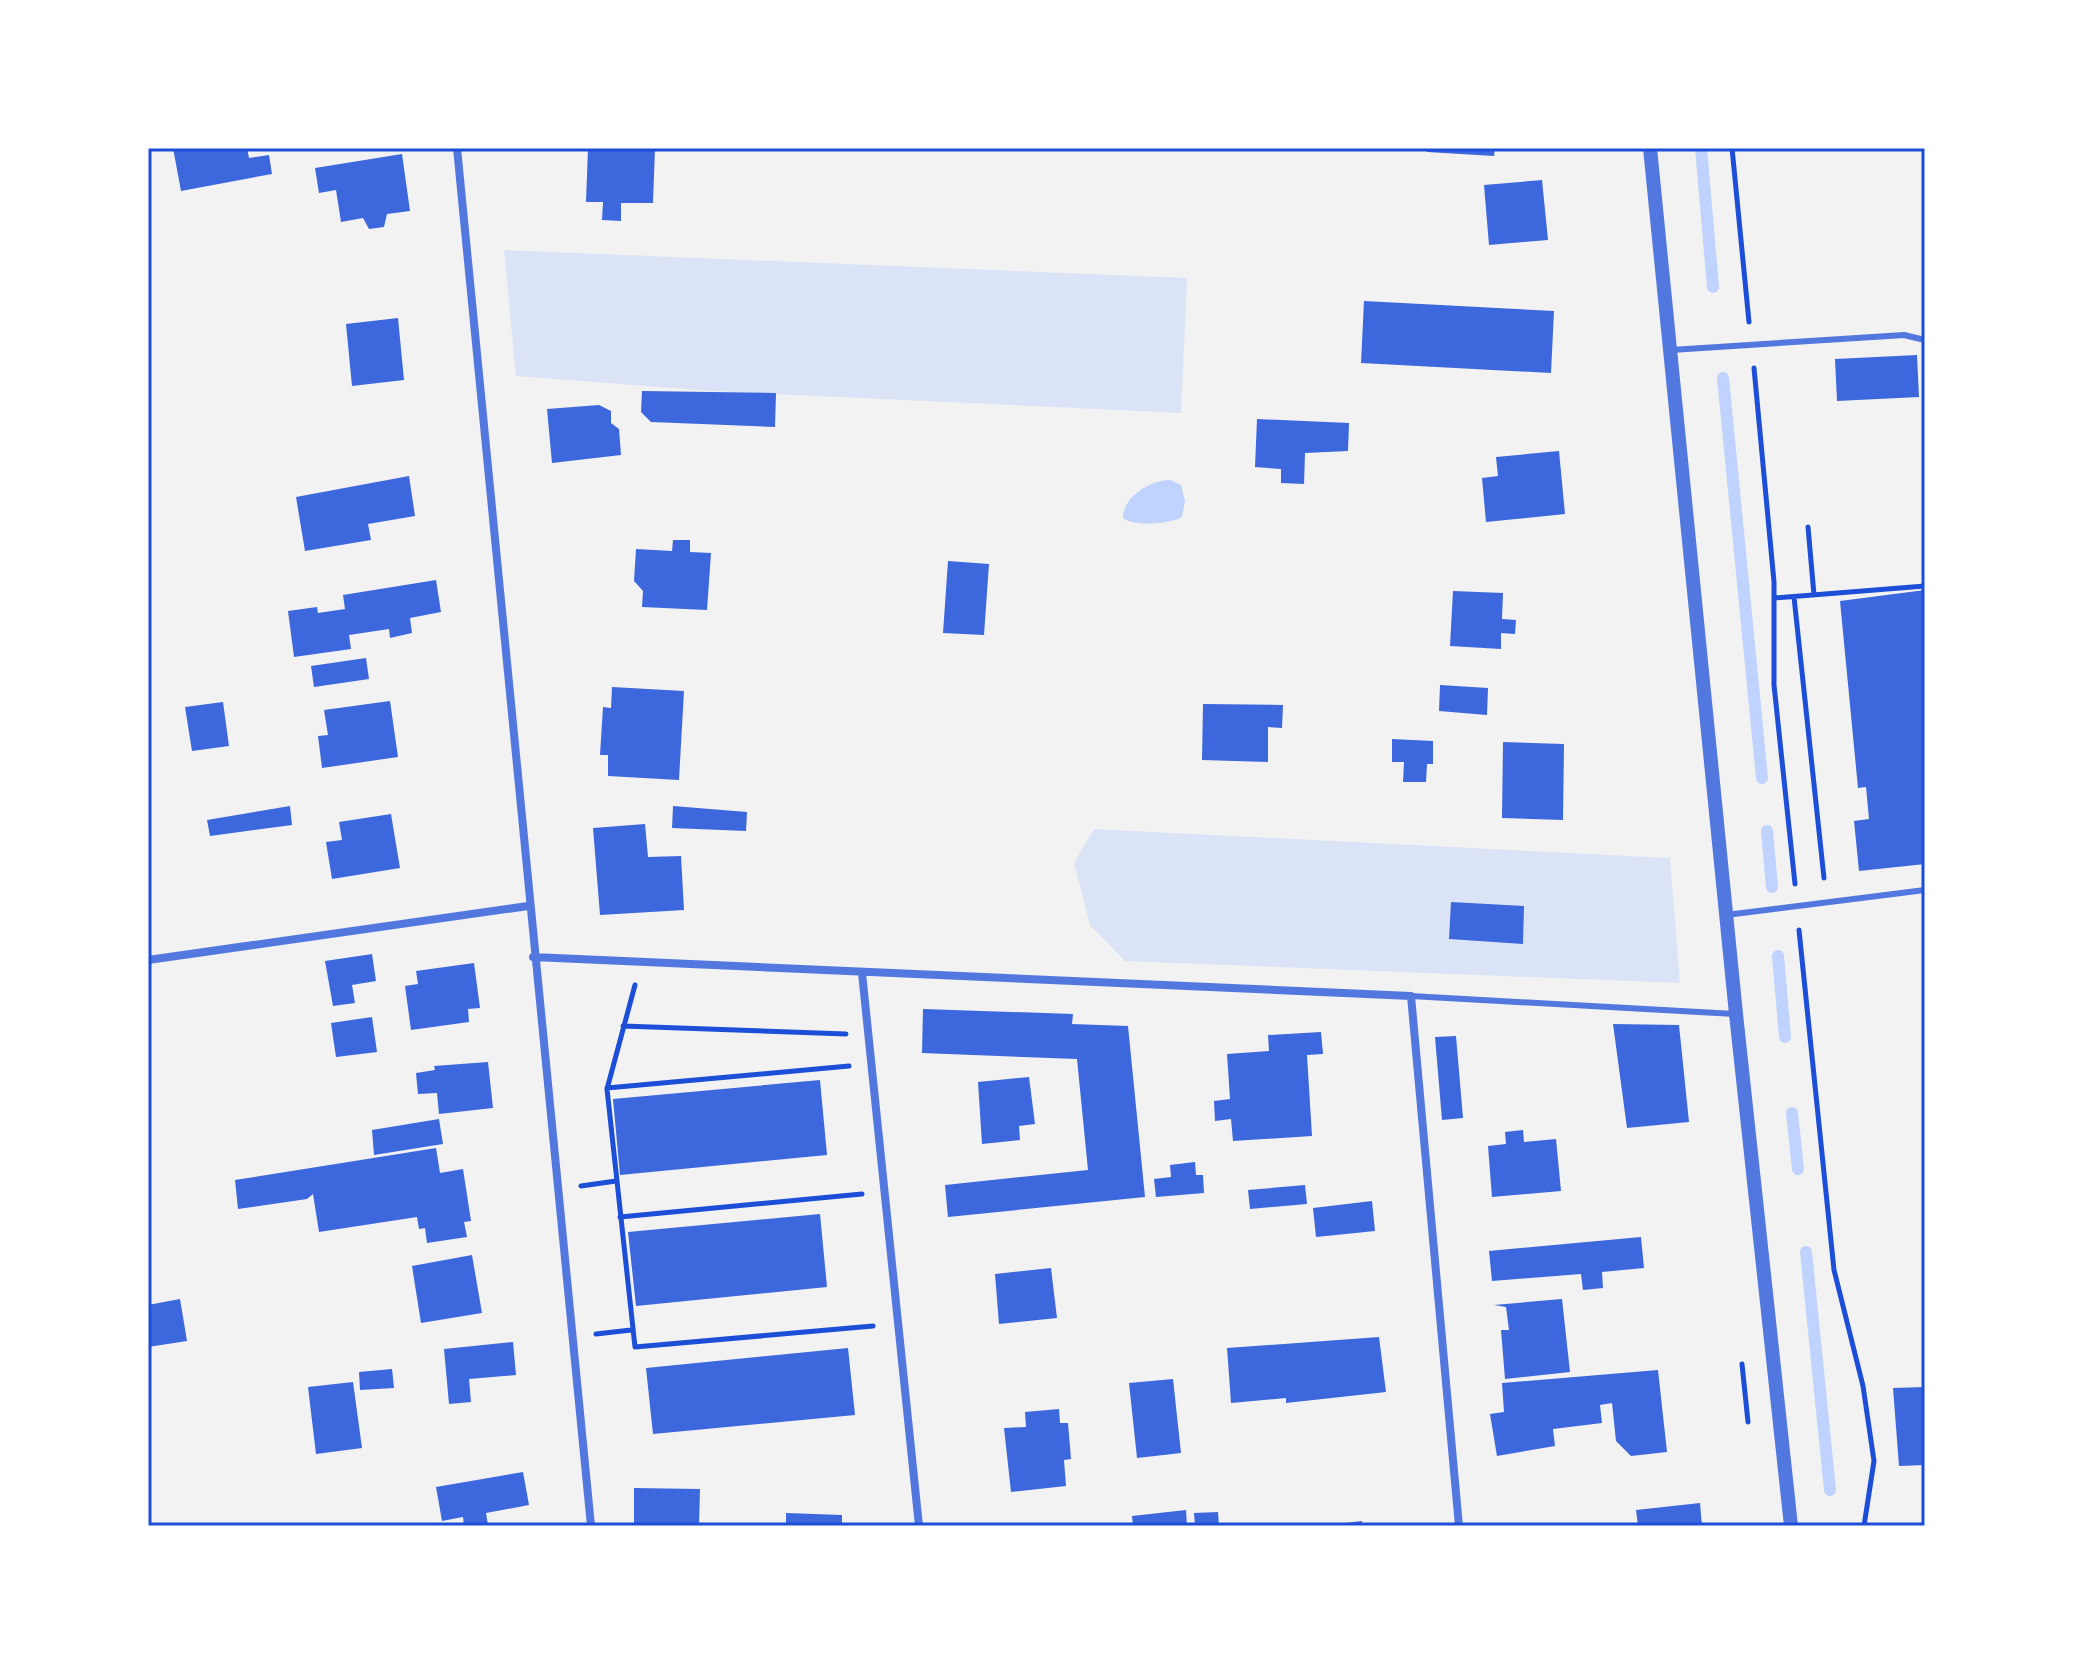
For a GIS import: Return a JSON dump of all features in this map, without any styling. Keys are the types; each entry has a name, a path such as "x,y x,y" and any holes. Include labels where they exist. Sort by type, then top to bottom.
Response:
{"street":[{"path":"457,148 507,643 528,906 591,1526"},
{"path":"1650,148 1736,1014 1791,1526"},
{"path":"148,960 528,906"},
{"path":"533,957 1411,996 1459,1526"},
{"path":"862,973 919,1526"}],"lane":[{"path":"1671,350 1904,335 1925,340"},
{"path":"1726,915 1925,890"},
{"path":"1411,996 1736,1014"}],"path":[{"path":"1732,148 1774,598 1774,685 1834,1270 1863,1386 1874,1461 1864,1526"},
{"path":"1808,527 1814,595"},
{"path":"1774,598 1925,586"},
{"path":"1794,597 1827,902"},
{"path":"642,963 607,1088 635,1347 897,1324"},
{"path":"623,1026 868,1035"},
{"path":"607,1088 871,1064"},
{"path":"620,1217 884,1192"},
{"path":"572,1337 631,1330"}],"shaded area":[{"path":"504,250 1187,278 1181,413 711,391 516,376"},
{"path":"1094,829 1670,858 1680,983 1125,961 1090,925 1074,863"}],"water":[{"path":"1170,480 1181,485 1185,501 1182,517 1152,524 1135,523 1123,518 1128,503 1139,491 1154,483"}],"building":[{"path":"173,148 247,148 249,158 269,155 272,174 181,191"},
{"path":"588,148 655,148 653,203 621,203 621,221 602,220 603,202 586,202"},
{"path":"1427,148 1495,148 1494,156 1427,152"},
{"path":"402,154 410,211 387,214 384,227 369,229 363,218 341,222 336,190 319,193 315,168"},
{"path":"1542,180 1548,240 1489,245 1484,185"},
{"path":"1364,301 1554,311 1551,373 1361,363"},
{"path":"398,318 404,380 352,386 346,324"},
{"path":"1917,355 1919,397 1837,401 1835,359"},
{"path":"642,391 776,393 775,427 651,422 641,412"},
{"path":"599,405 611,411 611,423 619,429 621,455 552,463 547,409"},
{"path":"1257,419 1349,423 1348,451 1305,453 1304,484 1281,483 1281,469 1255,467"},
{"path":"1559,451 1565,514 1486,522 1482,478 1498,476 1496,457"},
{"path":"409,476 415,516 368,524 371,540 305,551 296,497"},
{"path":"673,540 690,540 690,552 711,553 707,610 642,607 643,591 634,581 636,549 672,551"},
{"path":"948,561 989,564 984,635 943,633"},
{"path":"436,580 441,612 410,618 412,633 390,638 389,629 349,635 351,649 294,657 288,611 317,607 318,613 345,609 343,595"},
{"path":"1925,590 1925,864 1859,871 1854,821 1869,819 1866,787 1858,788 1840,601"},
{"path":"1453,591 1503,593 1502,619 1516,620 1515,634 1501,633 1501,649 1450,646"},
{"path":"366,658 369,679 314,687 311,666"},
{"path":"1440,685 1488,688 1487,715 1439,711"},
{"path":"612,687 684,691 679,780 608,776 608,755 600,755 603,707 611,708"},
{"path":"390,701 398,757 322,768 318,736 328,735 324,710"},
{"path":"223,702 229,746 192,751 185,707"},
{"path":"1203,704 1283,705 1282,728 1268,727 1268,762 1202,760"},
{"path":"1392,739 1433,741 1433,764 1427,764 1426,782 1403,782 1404,762 1392,762"},
{"path":"1503,742 1564,744 1563,820 1502,818"},
{"path":"290,806 292,825 210,836 207,820"},
{"path":"673,806 747,812 746,831 672,828"},
{"path":"391,814 400,868 332,879 326,842 342,840 339,822"},
{"path":"645,824 648,857 681,856 684,910 600,915 593,828"},
{"path":"1451,902 1524,906 1523,944 1449,939"},
{"path":"372,954 376,981 352,985 355,1003 333,1006 325,961"},
{"path":"474,963 480,1008 468,1009 469,1022 411,1030 405,986 418,984 416,971"},
{"path":"923,1009 1073,1014 1072,1024 1128,1026 1145,1197 948,1217 945,1185 1088,1170 1077,1059 922,1053"},
{"path":"372,1017 377,1052 336,1057 331,1023"},
{"path":"1613,1024 1679,1025 1689,1122 1627,1128"},
{"path":"1321,1032 1323,1054 1307,1055 1312,1136 1233,1141 1231,1119 1215,1121 1214,1101 1230,1099 1227,1054 1269,1051 1268,1035"},
{"path":"1456,1036 1463,1118 1442,1120 1435,1037"},
{"path":"488,1062 493,1108 439,1114 437,1093 418,1094 416,1073 435,1070 434,1066"},
{"path":"1029,1077 1035,1124 1019,1126 1020,1140 982,1144 978,1082"},
{"path":"820,1080 827,1155 620,1175 613,1099"},
{"path":"439,1119 443,1144 374,1155 372,1130"},
{"path":"1523,1130 1524,1142 1556,1139 1561,1191 1492,1197 1488,1146 1506,1144 1505,1132"},
{"path":"436,1148 440,1173 463,1169 471,1221 464,1222 467,1237 427,1243 425,1228 419,1229 417,1217 319,1232 313,1194 307,1199 238,1209 235,1180"},
{"path":"1195,1162 1196,1175 1203,1175 1204,1193 1156,1197 1154,1179 1171,1177 1170,1165"},
{"path":"1305,1185 1307,1204 1250,1209 1248,1190"},
{"path":"1372,1201 1375,1231 1316,1237 1313,1208"},
{"path":"820,1214 827,1287 636,1306 628,1232"},
{"path":"1641,1237 1644,1268 1602,1272 1603,1288 1583,1290 1581,1274 1492,1281 1489,1251"},
{"path":"472,1255 482,1313 421,1323 412,1266"},
{"path":"1051,1268 1057,1318 999,1324 995,1274"},
{"path":"180,1299 187,1341 148,1347 148,1305"},
{"path":"1562,1299 1570,1372 1505,1379 1501,1330 1509,1330 1506,1307 1494,1305"},
{"path":"1379,1337 1386,1392 1286,1403 1286,1398 1231,1403 1227,1348"},
{"path":"513,1342 516,1375 469,1379 471,1402 449,1404 444,1349"},
{"path":"848,1348 855,1415 653,1434 646,1368"},
{"path":"392,1369 394,1388 360,1390 359,1372"},
{"path":"1658,1370 1667,1452 1631,1456 1616,1441 1612,1403 1600,1405 1602,1423 1553,1429 1555,1446 1497,1456 1490,1414 1504,1412 1502,1383"},
{"path":"1173,1379 1181,1453 1137,1458 1129,1383"},
{"path":"353,1382 362,1448 316,1454 308,1387"},
{"path":"1925,1387 1925,1465 1899,1466 1893,1388"},
{"path":"1059,1409 1060,1423 1068,1423 1071,1459 1064,1460 1066,1486 1011,1492 1004,1428 1026,1427 1025,1412"},
{"path":"523,1472 529,1505 486,1513 488,1525 464,1526 463,1517 442,1521 436,1487"},
{"path":"634,1488 700,1489 699,1526 634,1523"},
{"path":"1700,1503 1702,1526 1638,1526 1636,1510"},
{"path":"1186,1510 1187,1526 1133,1526 1132,1516"},
{"path":"1218,1512 1219,1526 1195,1526 1194,1513"},
{"path":"786,1513 842,1515 842,1526 786,1526"},
{"path":"1362,1521 1362,1526 1346,1526 1345,1523"}],"waterway":[{"path":"1701,148 1713,287"},
{"path":"1723,378 1762,778"},
{"path":"1767,831 1772,887"},
{"path":"1778,956 1785,1037"},
{"path":"1792,1113 1798,1169"},
{"path":"1806,1252 1830,1490"}]}
